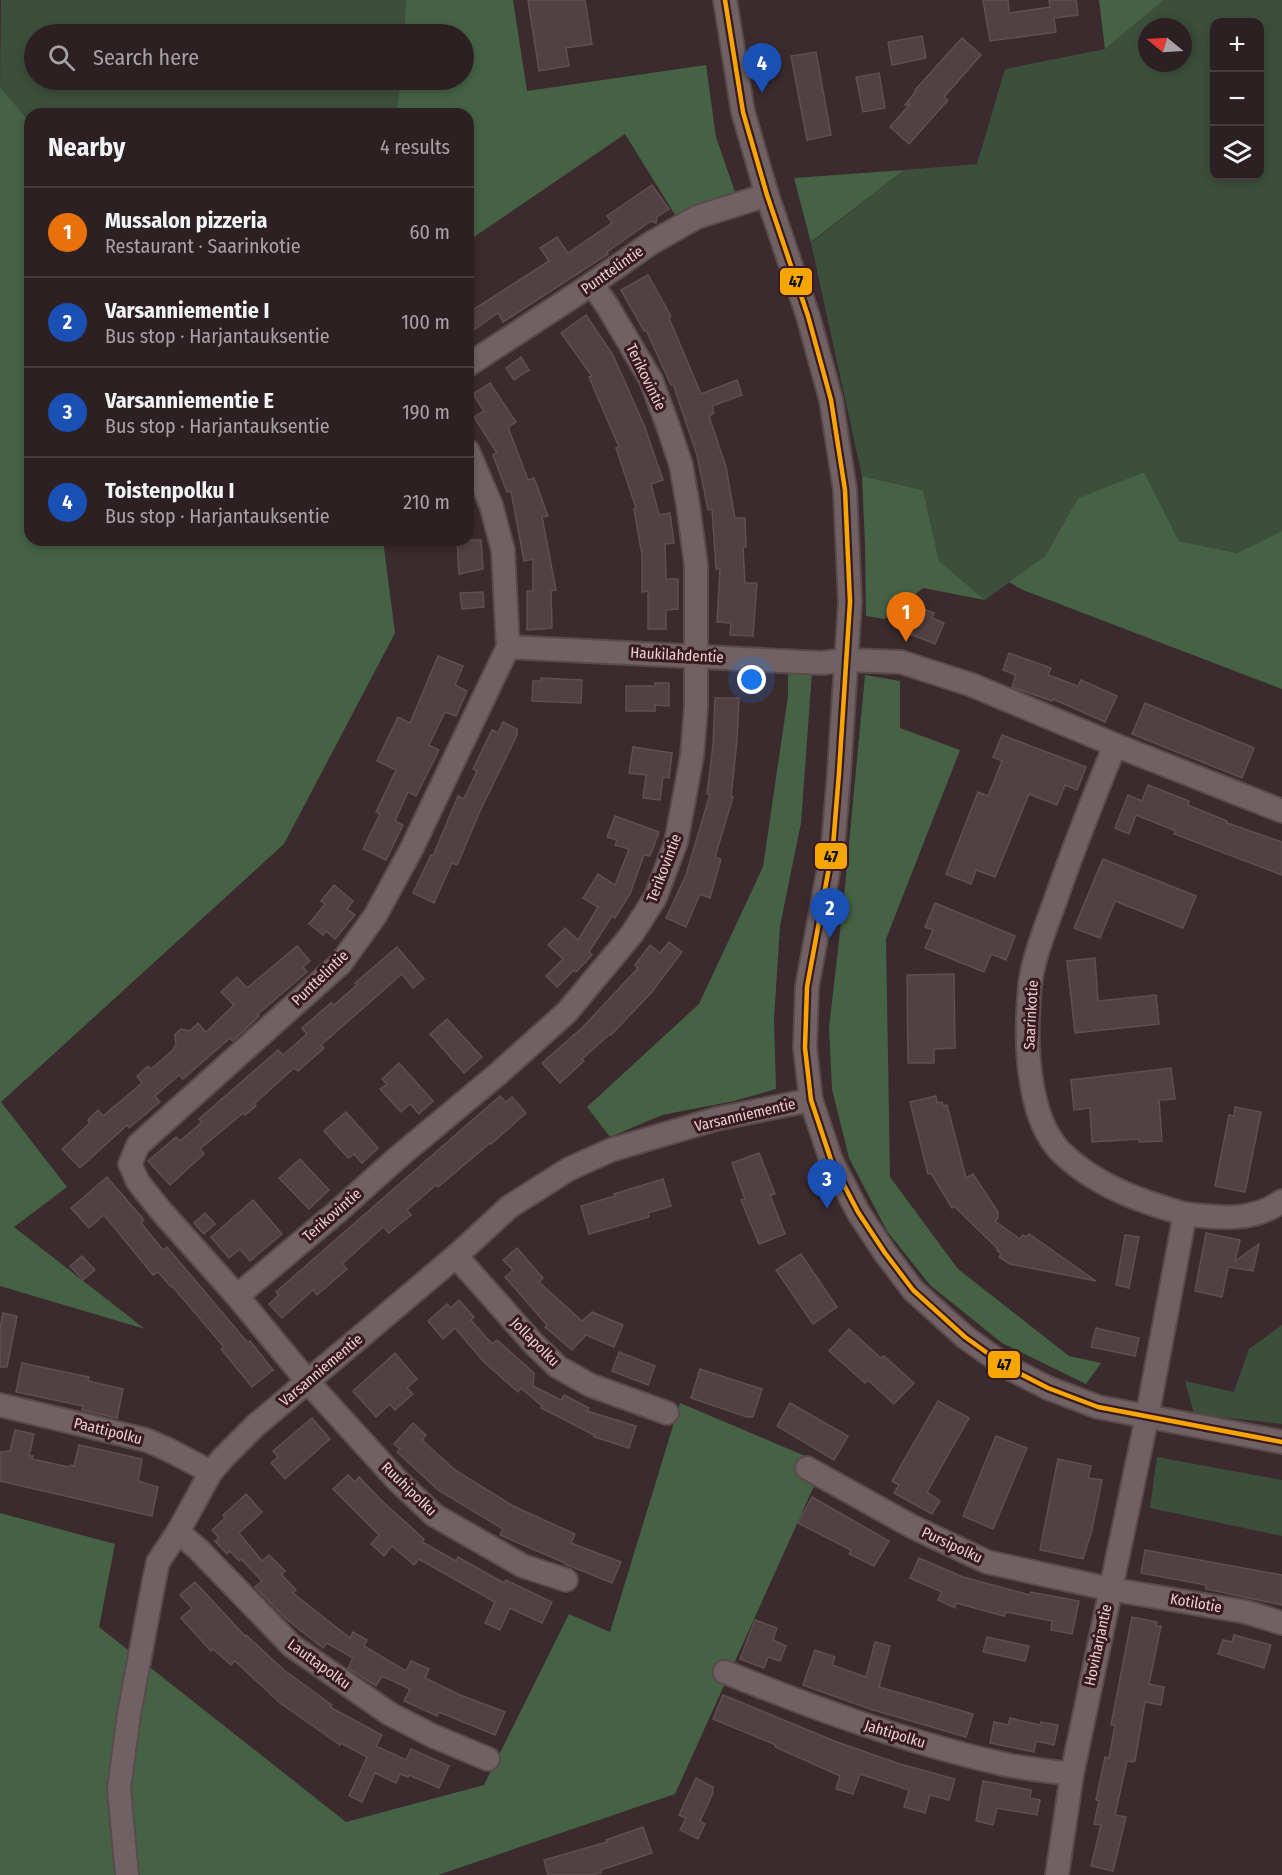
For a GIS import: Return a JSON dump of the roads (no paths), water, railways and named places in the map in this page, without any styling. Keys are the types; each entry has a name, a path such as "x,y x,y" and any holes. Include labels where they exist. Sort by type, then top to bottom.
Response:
{"street":[{"path":"724,0 743,112 767,195 808,316 831,400 844,490 850,602 846,660 832,846 807,987 805,1048 811,1100 831,1160 858,1212 913,1290 965,1337 1007,1367 1048,1388 1098,1407 1282,1442"},
{"name":"Punttelintie","path":"474,362 651,243 697,217 767,195"},
{"name":"Terikovintie","path":"237,1296 499,1073 567,1012 632,934 654,898 676,842 692,756 697,656 696,565 681,465 651,380 592,284"},
{"name":"Punttelintie","path":"308,1382 237,1296 162,1212 138,1182 130,1164 138,1145 341,963 375,916 411,850 508,647 503,550 491,505 474,465"},
{"name":"Haukilahdentie","path":"508,647 821,663 846,660"},
{"path":"846,660 901,662 972,685 1115,746 1282,811"},
{"name":"Saarinkotie","path":"1115,746 1060,884 1041,941 1030,984 1028,1063 1035,1103 1044,1130 1060,1150 1088,1173 1114,1190 1185,1214 1216,1217 1247,1216 1269,1211 1282,1201"},
{"name":"Varsanniementie","path":"127,1875 119,1789 129,1714 158,1562 178,1532 211,1472 256,1425 456,1256 509,1207 569,1169 610,1150 716,1119 811,1100"},
{"path":"1147,1417 1185,1214"},
{"name":"Jollapolku","path":"456,1256 534,1344 558,1367 590,1385 667,1413"},
{"name":"Ruuhipolku","path":"308,1382 397,1480 434,1515 523,1566 566,1580"},
{"name":"Paattipolku","path":"0,1404 146,1440 211,1472"},
{"name":"Hoviharjantie","path":"1057,1875 1071,1774 1121,1546 1140,1441 1147,1417"},
{"name":"Pursipolku","path":"807,1468 913,1527 987,1562 1110,1588"},
{"name":"Lauttapolku","path":"178,1532 199,1550 291,1646 390,1714 433,1736 488,1759"},
{"name":"Kotilotie","path":"1110,1588 1246,1612 1282,1623"},
{"name":"Jahtipolku","path":"725,1672 809,1707 957,1753 1005,1765 1071,1774"}],"place":[{"name":"Toistenpolku I","path":"762,93"},
{"name":"Mussalon pizzeria","path":"906,642"},
{"name":"Varsanniementie I","path":"830,938"},
{"name":"Varsanniementie E","path":"827,1209"}]}
